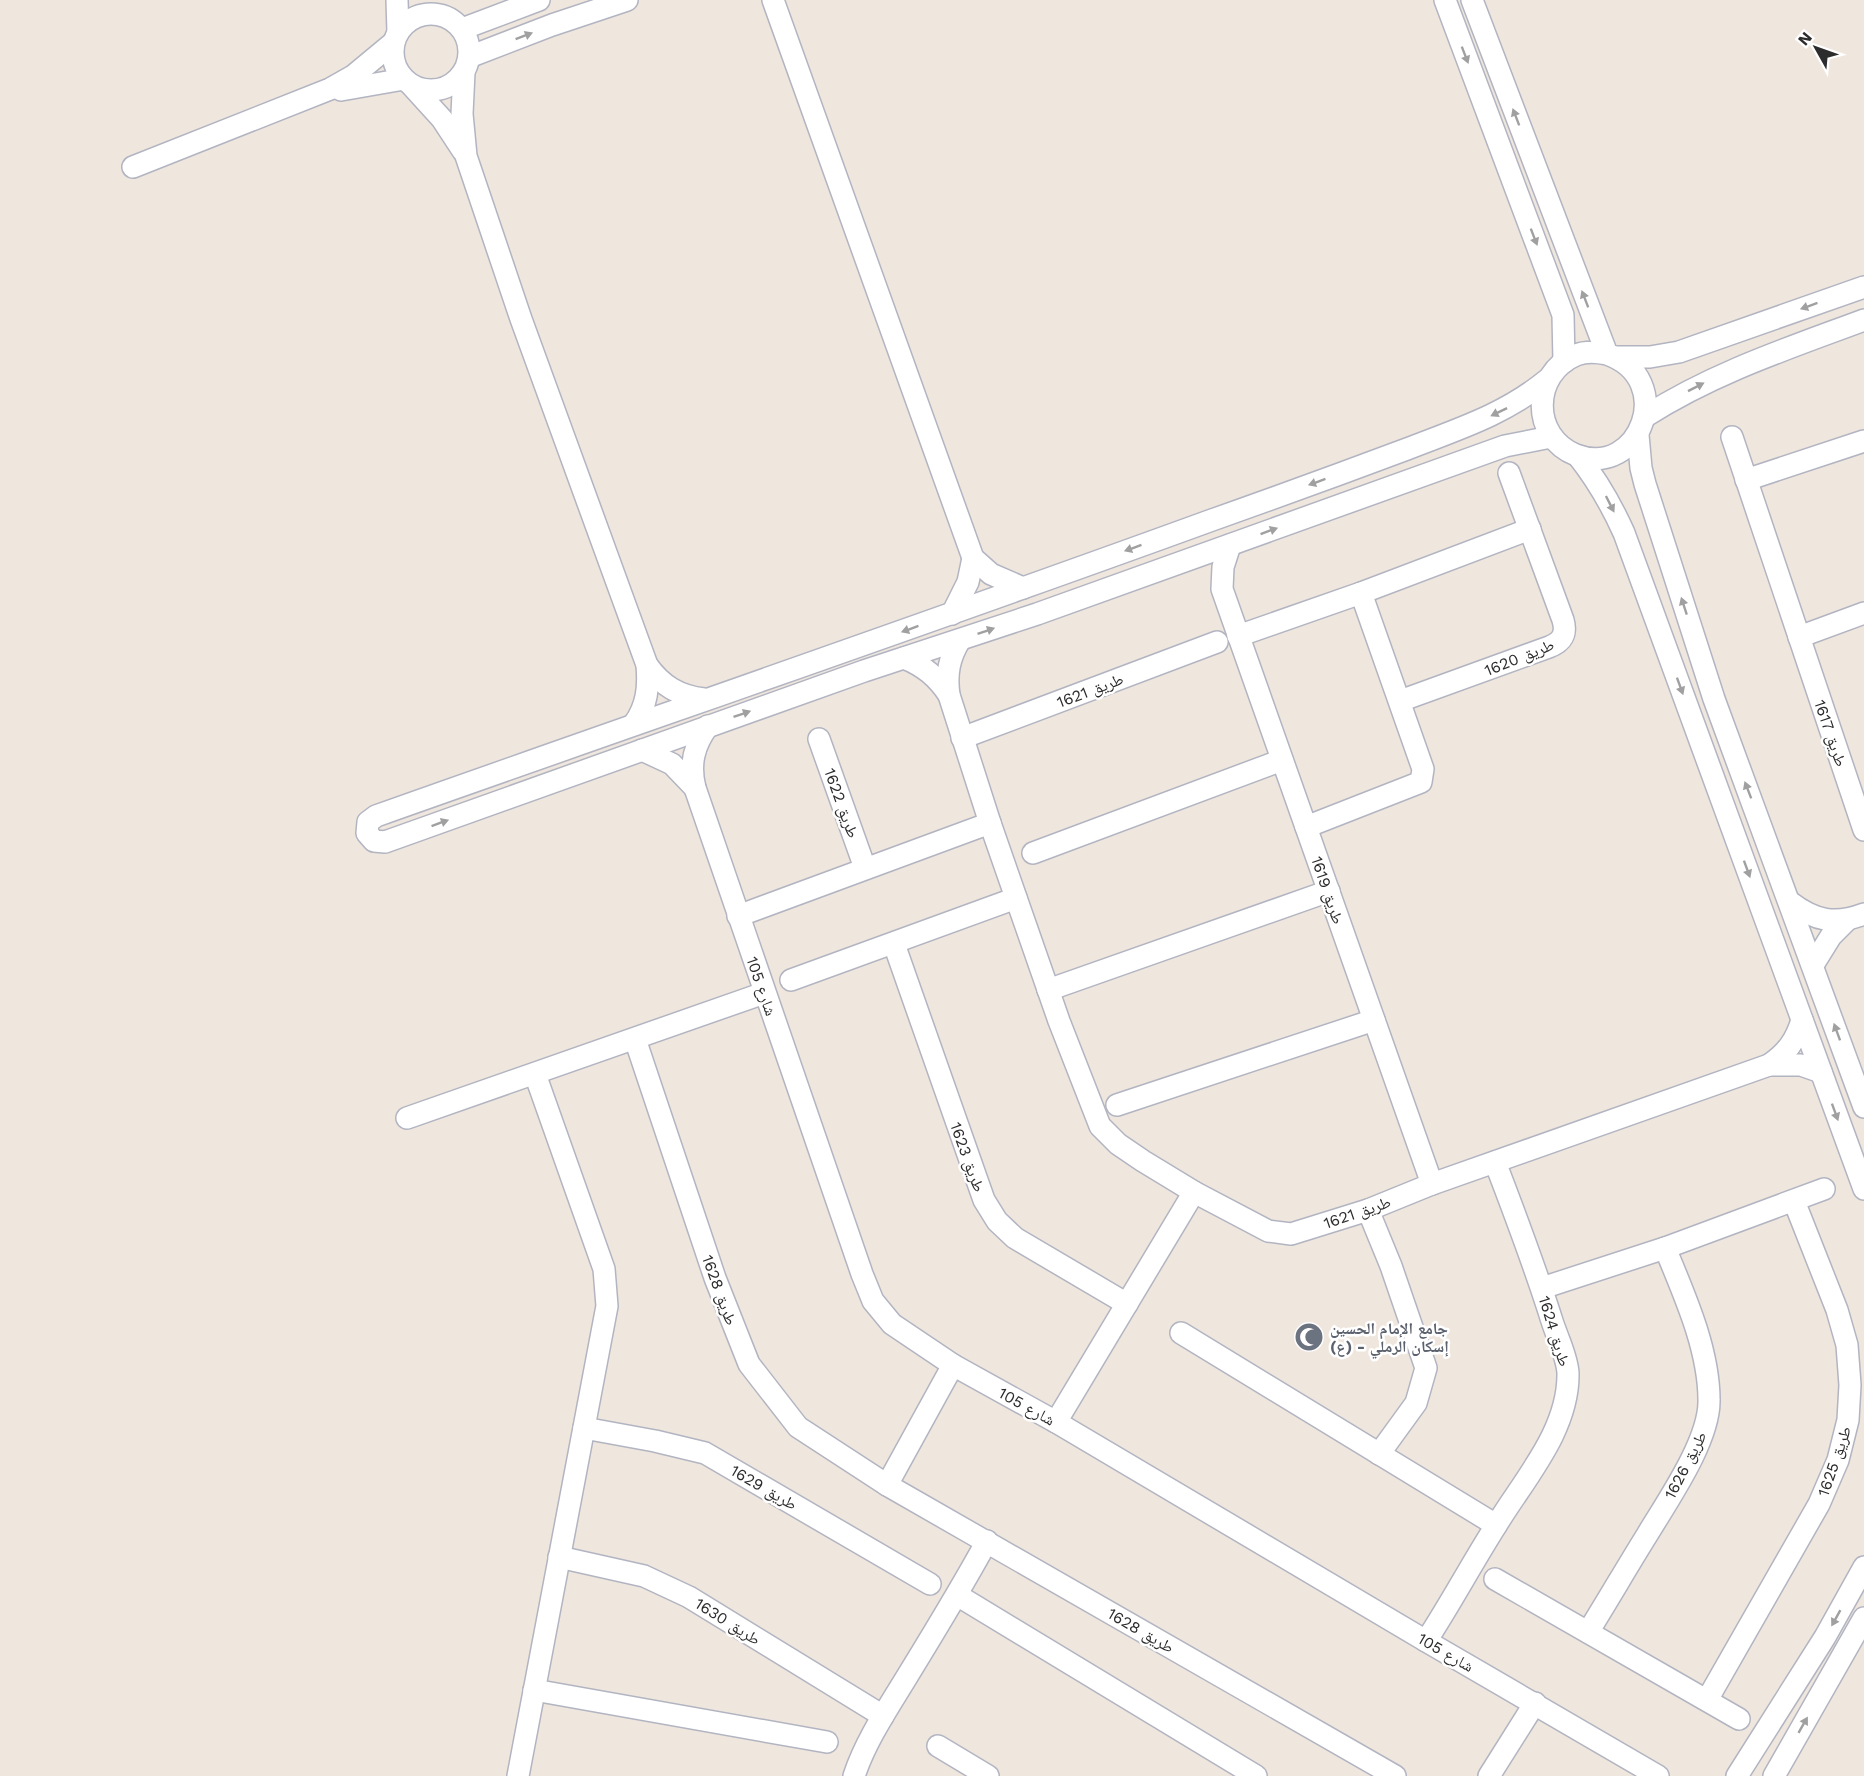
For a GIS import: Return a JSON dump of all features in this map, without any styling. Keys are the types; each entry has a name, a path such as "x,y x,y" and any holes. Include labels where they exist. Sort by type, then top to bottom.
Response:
{"street":[{"path":"397,0 394,62 408,82 442,119 466,156"},
{"path":"462,29 539,0"},
{"path":"305,100 354,86 408,82 421,89 441,89 450,86 467,65 552,25 627,0"},
{"path":"773,0 973,558 981,567 1001,580 1023,588"},
{"path":"1445,0 1563,315 1564,362"},
{"path":"1472,0 1613,355 1632,368 1642,382 1647,399 1642,426 1641,468 1645,484 1714,699 1864,1107"},
{"path":"133,167 330,89 353,76 413,19 432,14 436,8 462,29 468,43 462,114 466,156 521,320 647,665 648,684 645,703 641,715 634,724"},
{"path":"1551,437 1505,446 1189,560 708,726 385,842 374,841 367,833 368,822 376,816 704,699 875,642 1359,467 1485,419 1514,404 1547,380 1564,362 1577,354 1592,352 1650,357 1679,352 1864,287"},
{"path":"1547,380 1541,399 1543,419 1551,437 1563,448 1578,456 1595,458 1611,455 1626,447 1642,426 1669,401 1719,376 1864,320"},
{"name":"طريق 1617","path":"1732,438 1864,830"},
{"path":"1746,480 1864,441"},
{"path":"1578,456 1612,505 1624,533 1864,1188"},
{"name":"طريق 1620","path":"1400,701 1558,644 1563,637 1565,629 1563,620 1509,473"},
{"path":"1238,636 1361,593 1530,529"},
{"name":"طريق 1619","path":"1230,545 1223,567 1222,589 1432,1184"},
{"path":"952,614 968,582 973,558"},
{"name":"طريق 1619","path":"1189,560 1222,589"},
{"path":"1306,827 1421,782 1423,769 1361,593"},
{"path":"1799,637 1864,613"},
{"name":"طريق 1621","path":"960,640 952,652 948,666 949,695 990,823 1048,990 1100,1126 1118,1144 1194,1192 1268,1231 1291,1234 1368,1210 1432,1184 1769,1065 1778,1059 1794,1041 1802,1020"},
{"name":"طريق 1621","path":"962,738 1217,642"},
{"name":"طريق 1621","path":"904,658 930,672 941,682 949,695"},
{"path":"647,665 665,686 677,693 704,699"},
{"name":"شارع 105","path":"708,726 694,755 692,777 695,788 862,1274 873,1301 892,1324 953,1365 1056,1422 1658,1776"},
{"name":"طريق 1622","path":"819,739 865,868"},
{"name":"شارع 105","path":"642,750 672,764 695,788"},
{"path":"1034,853 1282,760"},
{"path":"738,916 990,823"},
{"path":"1048,990 1329,891"},
{"path":"791,980 1016,898"},
{"path":"1790,902 1811,915 1829,920 1856,917"},
{"path":"1813,965 1831,936 1856,917"},
{"name":"طريق 1623","path":"894,944 984,1200 997,1221 1015,1238 1127,1304"},
{"path":"407,1118 764,993"},
{"path":"1116,1106 1374,1020"},
{"name":"طريق 1628","path":"635,1039 715,1278 749,1364 798,1427 887,1485 1395,1776"},
{"name":"طريق 1621","path":"1769,1065 1801,1065 1821,1072"},
{"path":"518,1776 607,1306 604,1269 535,1074"},
{"name":"طريق 1624","path":"1426,1641 1542,1454 1563,1411 1567,1390 1568,1370 1542,1288 1495,1162"},
{"path":"1542,1288 1665,1248 1824,1189"},
{"path":"1056,1422 1194,1192"},
{"name":"طريق 1625","path":"1707,1700 1819,1504 1838,1460 1848,1420 1850,1385 1847,1345 1837,1310 1794,1201"},
{"path":"1368,1210 1391,1266 1426,1368 1416,1403 1379,1454"},
{"name":"طريق 1626","path":"1588,1632 1679,1482 1704,1430 1710,1401 1706,1364 1686,1299 1665,1248"},
{"path":"1181,1333 1496,1526"},
{"path":"887,1485 953,1365"},
{"name":"طريق 1629","path":"584,1428 705,1453 930,1584"},
{"path":"854,1776 859,1759 883,1716 987,1541"},
{"name":"طريق 1630","path":"559,1557 644,1576 689,1597 883,1716"},
{"path":"1737,1776 1825,1637 1864,1567"},
{"path":"1496,1579 1739,1719"},
{"path":"957,1595 1256,1776"},
{"path":"1774,1776 1864,1618"},
{"path":"534,1690 827,1742"},
{"path":"1489,1776 1535,1703"},
{"path":"938,1746 988,1776"}],"place":[{"name":"جامع الإمام الحسين (ع) - إسكان الرملي","path":"1309,1337"}]}
